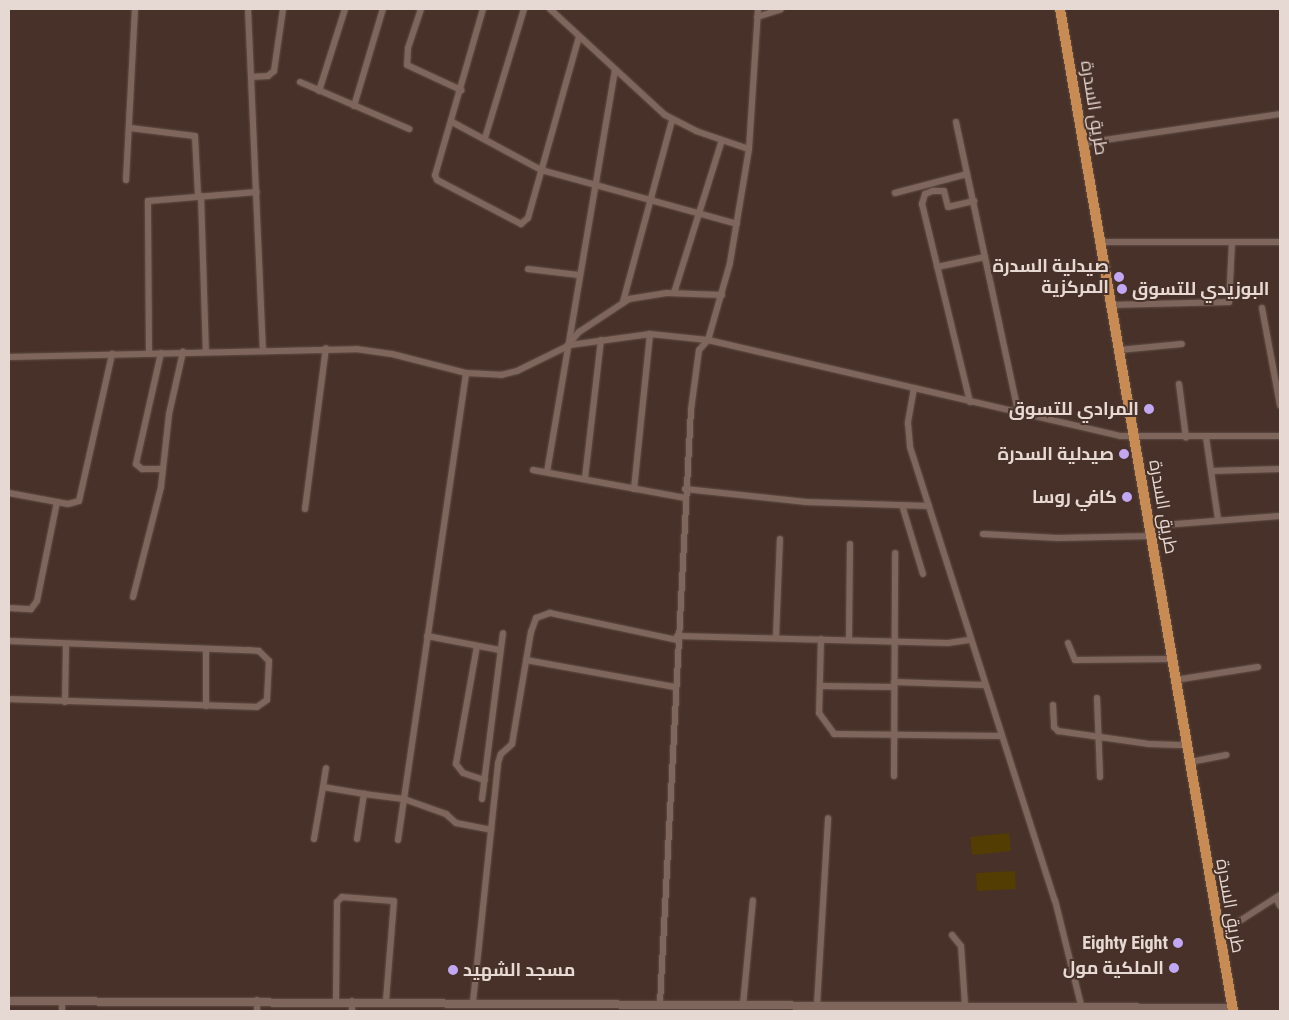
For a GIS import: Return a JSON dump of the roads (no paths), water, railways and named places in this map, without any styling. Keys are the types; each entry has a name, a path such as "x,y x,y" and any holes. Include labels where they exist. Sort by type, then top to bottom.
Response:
{"main road":[{"name":"طريق السدرة","path":"1060,9 1084,143 1098,242 1151,531 1217,931 1232,1009"}],"street":[{"path":"126,180 135,9"},
{"path":"248,9 263,350"},
{"path":"251,77 268,76 274,71 283,9"},
{"path":"319,91 345,9"},
{"path":"354,106 383,9"},
{"path":"421,9 408,48 407,65 461,90"},
{"path":"483,9 452,122 435,175 437,180 523,224 528,218 579,37"},
{"path":"484,138 524,9"},
{"path":"550,9 615,71 672,120 749,149"},
{"path":"660,1003 685,489 697,363 699,350 708,340 722,295 737,224 749,149 758,9"},
{"path":"757,17 781,9"},
{"path":"547,472 615,71"},
{"path":"300,82 409,129"},
{"path":"1084,143 1280,114"},
{"path":"623,302 672,120"},
{"path":"452,122 541,170 737,224"},
{"path":"956,122 1018,412"},
{"path":"130,128 195,136 200,196 206,352"},
{"path":"674,294 722,140"},
{"path":"895,193 967,174"},
{"path":"970,402 922,204 924,196 934,190 944,191 948,207 974,201"},
{"path":"149,354 148,201 257,192"},
{"path":"1098,242 1280,242"},
{"path":"1110,305 1228,303 1231,298 1232,242"},
{"path":"937,267 985,257"},
{"path":"528,269 579,275"},
{"path":"568,346 579,332 623,302 674,294 722,295"},
{"path":"1262,308 1280,405"},
{"path":"634,489 650,334"},
{"path":"9,357 326,348 378,351 466,373 490,376 518,371 568,346 650,334 708,340 970,402 1134,438 1280,436"},
{"path":"585,478 601,340"},
{"path":"1119,350 1182,344"},
{"path":"305,509 326,348"},
{"path":"133,597 160,493 169,414 183,352"},
{"path":"161,353 136,464 142,469 162,469"},
{"path":"9,493 74,504 81,495 112,354"},
{"path":"398,840 466,373"},
{"path":"1179,384 1186,438"},
{"path":"914,388 909,435 969,640 1055,900 1081,1005"},
{"path":"1206,437 1218,519"},
{"path":"1211,471 1280,469"},
{"path":"532,470 585,478 685,498"},
{"path":"685,489 806,502 929,506"},
{"path":"9,608 31,609 37,602 57,502"},
{"path":"902,505 923,574"},
{"path":"983,534 1058,538 1151,531 1218,519 1280,516"},
{"path":"776,637 780,539"},
{"path":"849,639 850,544"},
{"path":"894,776 895,553"},
{"path":"473,1002 498,763 501,754 512,744 526,660 536,618 550,613 677,638 776,637 948,643 969,640"},
{"path":"482,799 503,633"},
{"path":"427,636 500,650"},
{"path":"821,639 819,713 834,734 1002,736"},
{"path":"9,641 260,651 269,661 267,700 264,705 206,706 9,699"},
{"path":"1068,643 1075,660 1171,659"},
{"path":"65,702 66,644"},
{"path":"477,646 456,764 463,773 485,780"},
{"path":"206,649 206,706"},
{"path":"526,660 675,687"},
{"path":"1175,680 1258,667"},
{"path":"820,686 984,685"},
{"path":"1097,698 1100,777"},
{"path":"1053,705 1055,730 1158,745 1187,745"},
{"path":"1190,762 1226,754"},
{"path":"314,838 326,768"},
{"path":"323,787 404,799 446,814 456,823 491,830"},
{"path":"357,839 364,794"},
{"path":"817,1005 828,818"},
{"path":"1217,931 1235,924 1278,896 1280,906"},
{"path":"336,1001 338,902 342,897 394,901 386,1001"},
{"path":"743,1005 753,900"},
{"path":"952,935 961,946 965,1005"},
{"path":"9,1001 256,1000 473,1002 526,1007 660,1003 692,1007 743,1005 965,1005 1011,1008 1071,1008 1081,1005 1232,1009"},
{"path":"256,1000 257,1011"},
{"path":"62,1001 62,1011"},
{"path":"352,1001 352,1011"}],"place":[{"name":"صيدلية السدرة المركزية","path":"1119,277"},
{"name":"البوزيدي للتسوق","path":"1122,289"},
{"name":"المرادي للتسوق","path":"1149,409"},
{"name":"صيدلية السدرة","path":"1124,454"},
{"name":"كافي روسا","path":"1127,497"},
{"name":"Eighty Eight","path":"1178,943"},
{"name":"الملكية مول","path":"1174,968"},
{"name":"مسجد الشهيد","path":"453,970"}]}
